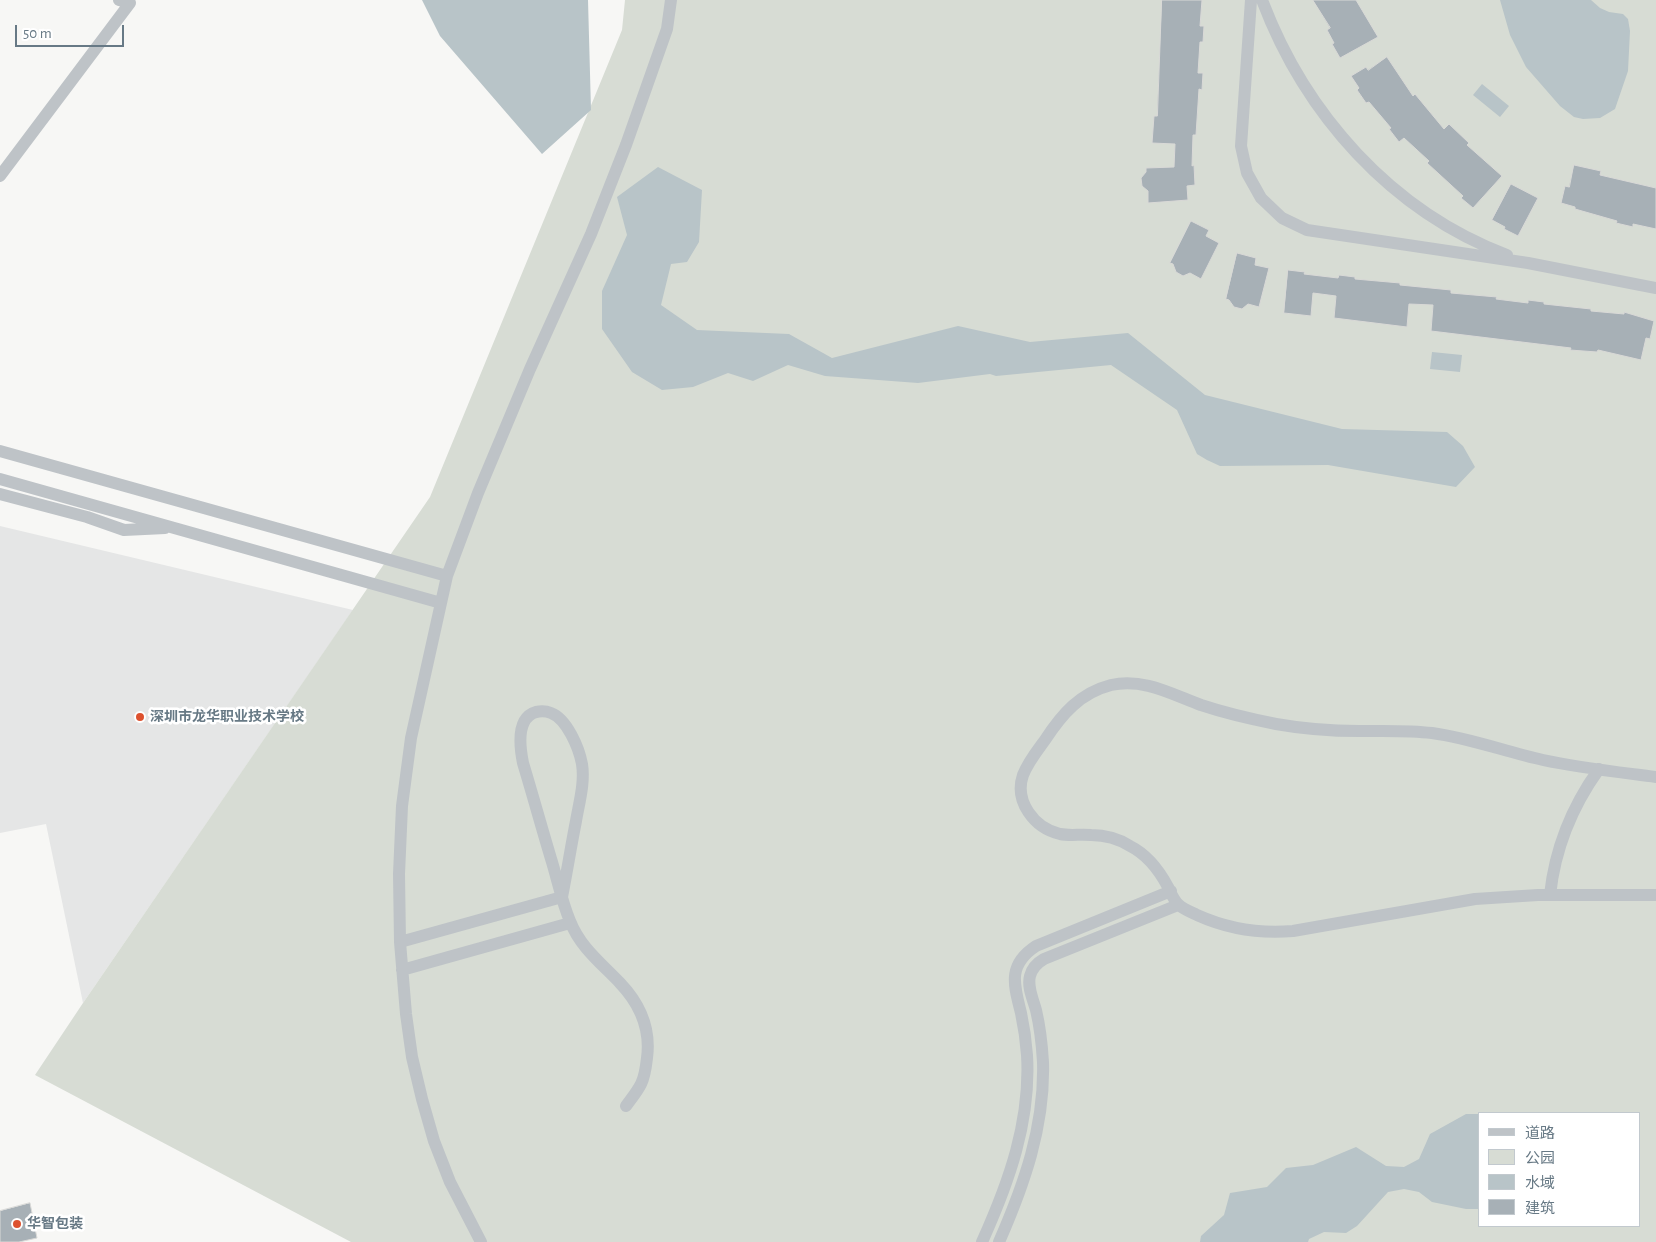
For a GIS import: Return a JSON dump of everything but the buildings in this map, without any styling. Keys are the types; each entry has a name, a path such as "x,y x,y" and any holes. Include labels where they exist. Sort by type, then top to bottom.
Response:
{"street":[{"path":"0,176 130,3 119,0"},
{"path":"481,1242 450,1182 434,1141 412,1057 406,1014 400,942 398,874 402,806 411,738 447,576 478,492 595,225 626,145 667,29 671,0"},
{"path":"1251,0 1241,146 1247,173 1261,198 1282,218 1308,230 1528,263 1656,288"},
{"path":"1262,0 1275,33 1296,74 1327,120 1364,162 1406,198 1429,214 1477,242 1528,263"},
{"path":"0,451 447,576"},
{"path":"0,479 441,603"},
{"path":"0,494 87,517 124,530 174,527"},
{"path":"1656,777 1543,760 1479,742 1431,733 1330,730 1277,724 1225,712 1161,688 1129,683 1098,689 1070,706 1029,763 1022,777 1021,792 1025,807 1034,820 1046,828 1059,834 1113,838 1131,846 1148,858 1161,873 1178,905 1225,926 1242,930 1276,932 1310,929 1444,903 1506,896 1656,896"},
{"path":"562,897 581,792 582,766 580,754 568,730 552,713 542,711 532,714 525,721 521,735 521,749 562,897 570,922 583,945 634,1000 640,1010 648,1033 649,1045 646,1071 641,1084 626,1106"},
{"path":"1550,895 1552,876 1562,838 1578,802 1600,769"},
{"path":"982,1242 1016,1152 1025,1113 1028,1073 1027,1053 1014,983 1018,965 1023,957 1036,946 1170,891"},
{"path":"400,942 562,897"},
{"path":"998,1242 1031,1157 1040,1115 1042,1051 1037,1016 1029,983 1035,966 1044,959 1178,905"},
{"path":"402,970 570,922"}],"shaded area":[{"name":"深圳市龙华职业技术学校","path":"0,526 353,610 83,1003 46,824 0,833"}],"green space":[{"path":"625,0 1656,0 1656,1242 351,1242 35,1075 430,497 622,30"}],"water":[{"path":"422,0 588,0 591,110 542,154 440,36"},
{"path":"1500,0 1591,0 1600,8 1609,12 1623,14 1628,19 1630,31 1628,71 1615,109 1600,118 1583,119 1574,117 1560,106 1526,67 1510,35"},
{"path":"1482,84 1509,106 1500,117 1473,95"},
{"path":"658,167 702,190 699,242 687,262 671,264 661,305 697,330 789,334 832,358 958,326 1030,342 1128,333 1205,395 1342,429 1447,432 1463,446 1475,467 1456,487 1328,465 1220,466 1197,454 1177,410 1111,365 996,376 990,374 918,383 825,376 788,365 753,381 728,373 693,387 662,390 632,372 602,329 602,291 627,235 617,197"},
{"path":"1432,352 1462,355 1460,372 1430,369"},
{"path":"1466,1114 1478,1114 1478,1209 1466,1209 1432,1202 1419,1192 1404,1189 1388,1192 1357,1226 1346,1233 1324,1232 1309,1239 1308,1242 1200,1242 1201,1236 1224,1215 1230,1193 1267,1187 1286,1168 1313,1165 1356,1147 1386,1166 1404,1167 1419,1159 1430,1134"}],"place":[{"name":"深圳市龙华职业技术学校","path":"140,717"},
{"name":"华智包装","path":"17,1224"}]}
